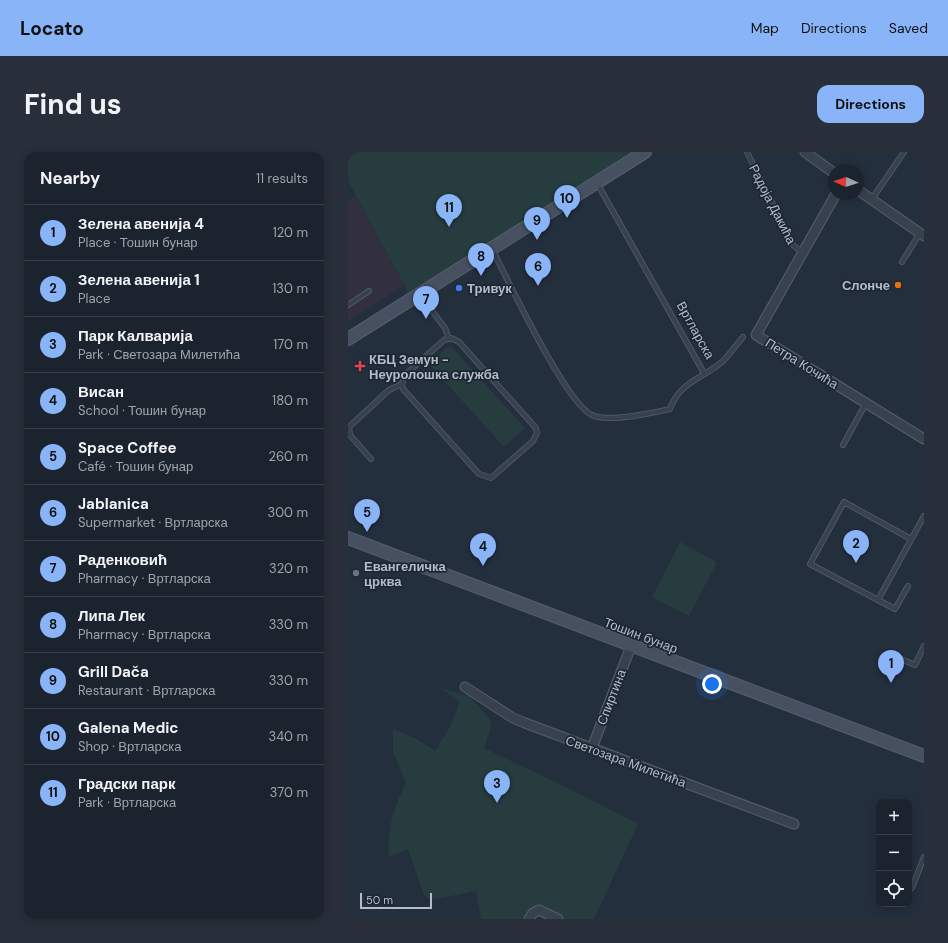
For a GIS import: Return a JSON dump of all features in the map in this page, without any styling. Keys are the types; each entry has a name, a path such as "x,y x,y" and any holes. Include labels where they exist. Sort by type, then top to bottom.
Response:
{"main road":[{"path":"348,339 645,152"},
{"name":"Тошин бунар","path":"348,538 924,756"}],"street":[{"path":"805,152 828,169"},
{"path":"864,194 922,235"},
{"name":"Петра Кочића","path":"833,200 756,335 924,439"},
{"name":"Спиртина","path":"592,748 631,646"},
{"name":"Светозара Милетића","path":"465,687 513,718 794,824"},
{"path":"529,919 535,911 544,912 558,919"}],"lane":[{"name":"Радоја Дакића","path":"747,152 793,245 803,253"},
{"path":"872,199 904,152"},
{"name":"Вртларска","path":"492,248 551,361 575,401 586,412 600,417 620,417 670,409 674,399 681,389 704,373 597,183"},
{"path":"902,262 922,235"},
{"path":"348,305 369,292"},
{"path":"419,294 445,328 449,339"},
{"path":"704,373 722,362 743,337"},
{"path":"372,459 350,435 349,427 389,390 402,384 406,375 444,340 449,339 459,342 533,424 537,433 533,441 494,476 491,478 483,477 406,392 402,384"},
{"path":"843,445 866,404"},
{"path":"908,586 895,609 810,564 844,502 911,539"},
{"path":"878,600 924,516"},
{"path":"901,659 915,665 924,646"},
{"path":"912,888 924,857"}],"shaded area":[{"path":"356,196 404,286 348,321 348,200"}],"green space":[{"path":"348,152 643,152 409,294 348,181"},
{"path":"450,345 525,428 504,447 429,364"},
{"path":"680,542 717,562 689,616 652,597"},
{"path":"440,688 469,696 490,719 491,728 484,748 576,792 638,824 594,919 558,919 544,912 529,919 481,919 476,891 430,900 424,895 408,849 389,857 389,836 392,818 406,782 393,752 393,729 417,739 435,751 450,727 460,701"}],"place":[{"name":"Galena Medic","path":"567,218"},
{"name":"Градски парк","path":"449,227"},
{"name":"Grill Dača","path":"537,240"},
{"name":"Липа Лек","path":"481,276"},
{"name":"Слонче","path":"898,285"},
{"name":"Jablanica","path":"538,286"},
{"name":"Тривук","path":"459,288"},
{"name":"Раденковић","path":"426,319"},
{"name":"КБЦ Земун - Неуролошка служба","path":"360,366"},
{"name":"Space Coffee","path":"367,532"},
{"name":"Зелена авенија 1","path":"856,563"},
{"name":"Висан","path":"483,566"},
{"name":"Евангеличка црква","path":"356,573"},
{"name":"Зелена авенија 4","path":"891,683"},
{"name":"Парк Калварија","path":"497,803"}]}
